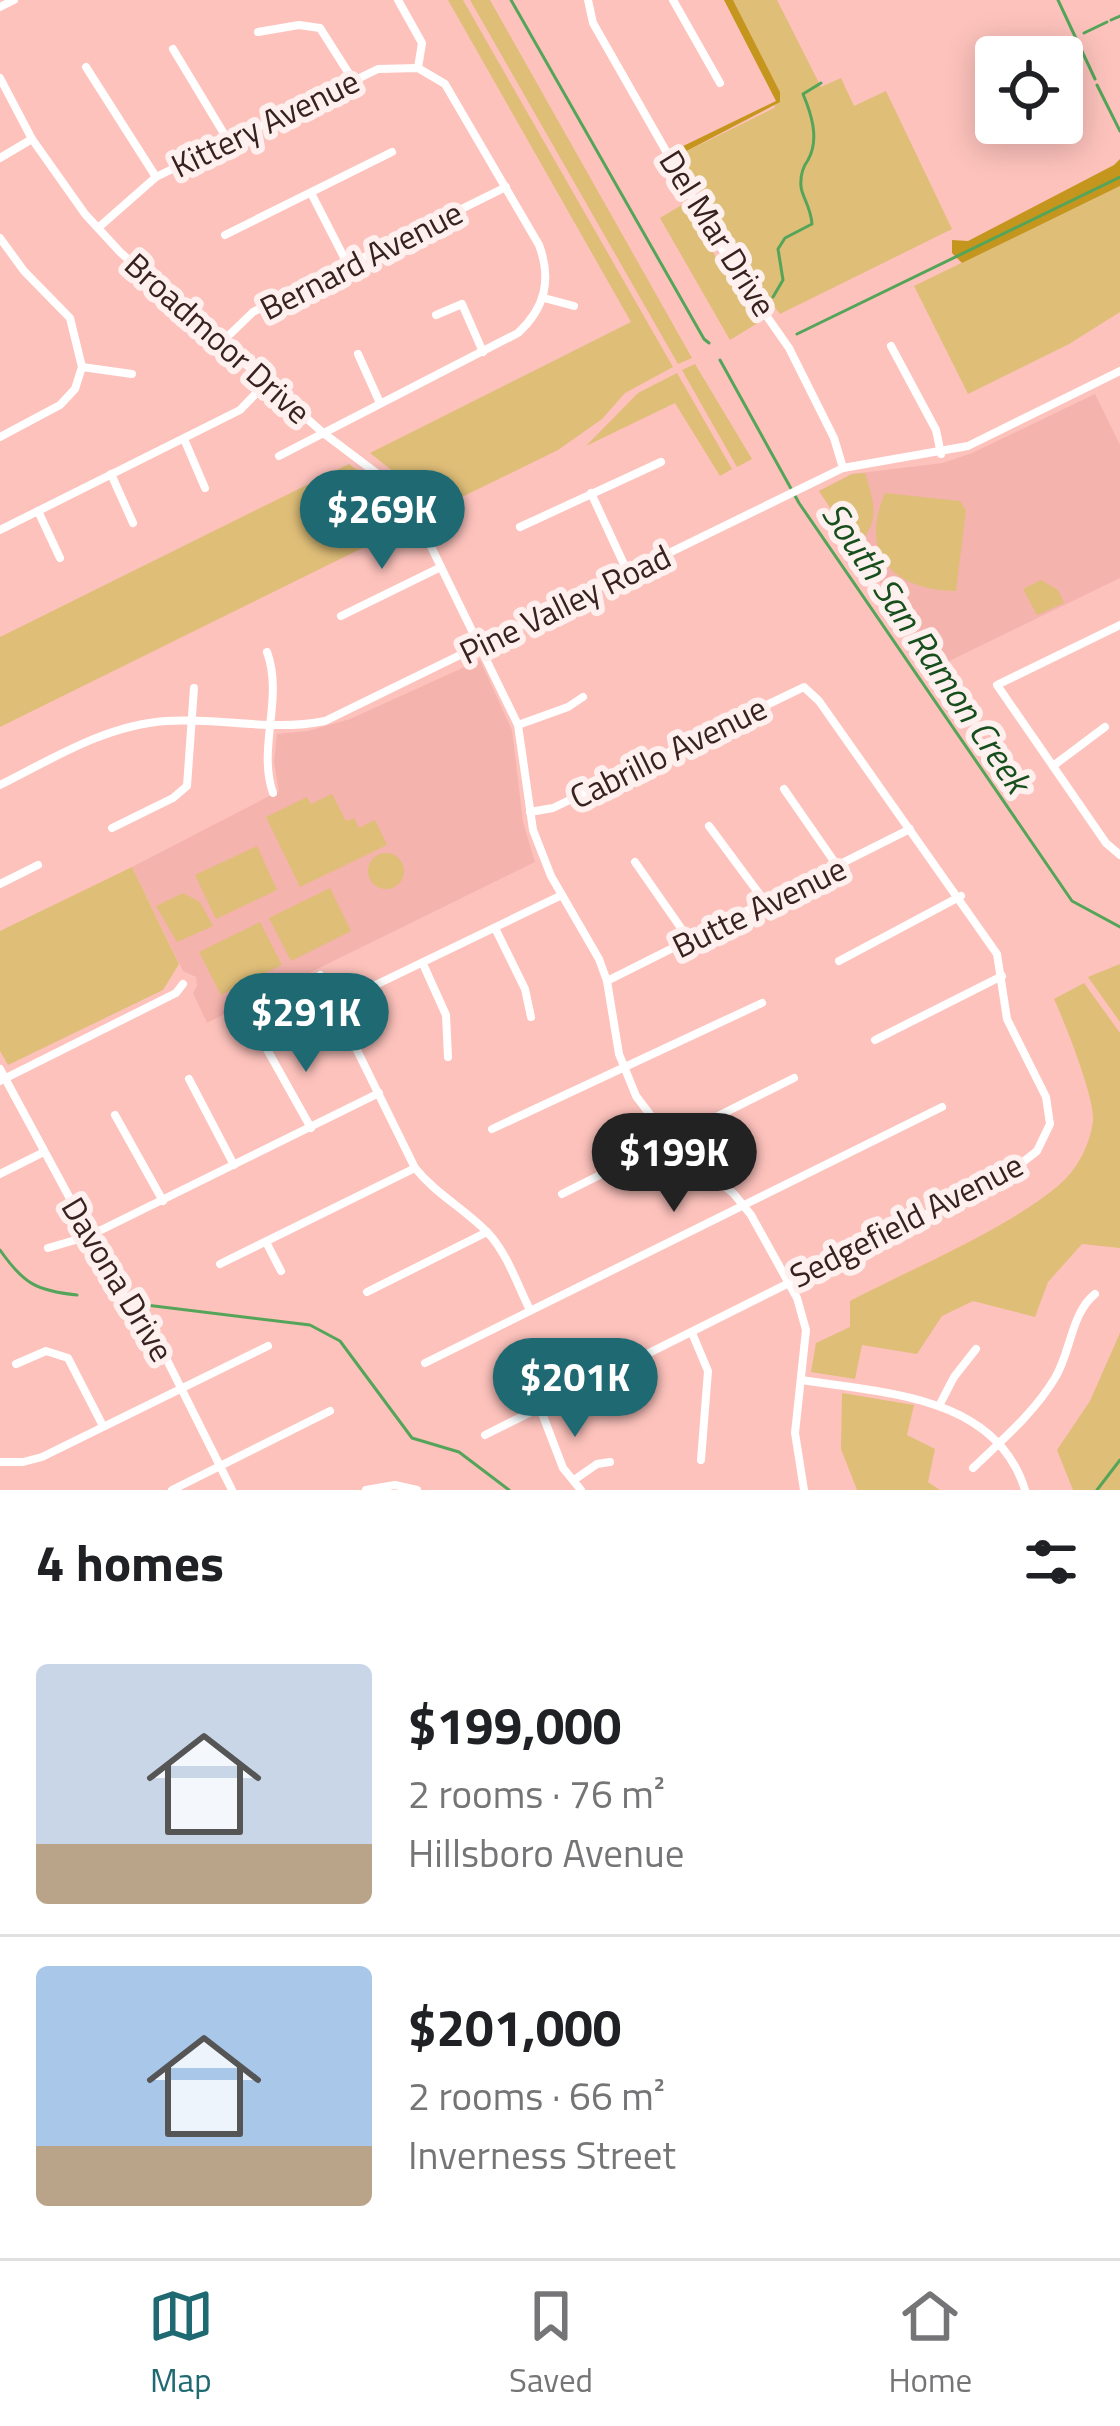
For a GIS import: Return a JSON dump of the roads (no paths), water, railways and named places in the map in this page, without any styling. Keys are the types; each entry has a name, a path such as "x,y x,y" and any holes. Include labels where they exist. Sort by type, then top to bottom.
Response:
{"street":[{"path":"0,7 14,0"},
{"path":"279,456 518,333 544,298 545,261 445,84 418,68 422,43 398,0"},
{"name":"Del Mar Drive","path":"588,0 593,23 731,265 789,348 834,438 843,468"},
{"path":"673,0 720,83"},
{"path":"258,32 299,25 320,28 353,80"},
{"path":"172,50 229,142"},
{"path":"86,67 156,177"},
{"name":"Kittery Avenue","path":"98,228 156,177 378,69 418,68"},
{"name":"Broadmoor Drive","path":"0,78 32,139 98,228 266,383 383,478 404,501 518,725 540,850 590,938 607,981 623,1066 636,1096 670,1141 743,1205 788,1281 806,1330 794,1432 804,1490"},
{"path":"0,158 32,139"},
{"path":"225,235 392,152"},
{"name":"Bernard Avenue","path":"222,341 253,312 506,187"},
{"path":"311,193 348,265"},
{"path":"0,238 24,271 70,318 82,367 75,389 60,405 0,437"},
{"path":"544,298 574,306"},
{"path":"436,315 462,304 483,352"},
{"path":"891,346 936,430 941,454"},
{"path":"358,354 380,403"},
{"path":"82,367 132,374"},
{"name":"Pine Valley Road","path":"0,785 115,730 191,720 272,727 326,721 843,468 941,454 1010,428 1120,371"},
{"path":"0,530 240,410 266,383"},
{"path":"184,439 205,488"},
{"path":"520,527 661,462"},
{"path":"111,474 133,524"},
{"path":"591,494 628,573"},
{"path":"38,511 60,558"},
{"path":"341,616 441,567"},
{"path":"1120,625 998,685 1106,843 1120,855"},
{"path":"267,652 274,676 268,767 273,794"},
{"name":"Cabrillo Avenue","path":"530,812 553,808 804,687"},
{"name":"Sedgefield Avenue","path":"485,1435 1009,1173 1037,1151 1050,1124 1046,1097 1006,1019 997,954 961,896 819,700 804,687"},
{"path":"112,828 173,798 187,786 194,688"},
{"path":"518,725 583,697"},
{"path":"1053,766 1105,728"},
{"path":"784,790 838,867"},
{"path":"709,826 766,903"},
{"name":"Butte Avenue","path":"607,981 910,829"},
{"path":"635,862 690,941"},
{"path":"0,884 38,865"},
{"path":"334,1005 562,895"},
{"path":"839,961 961,896"},
{"path":"495,928 525,989 531,1017"},
{"path":"423,964 446,1015 448,1057"},
{"path":"320,974 415,1168 434,1192 488,1232 530,1310"},
{"path":"875,1040 1002,976"},
{"path":"2,1076 176,993 183,984"},
{"path":"492,1129 762,1003"},
{"path":"264,1044 311,1128"},
{"name":"Davona Drive","path":"2,1076 89,1236 182,1388 232,1490"},
{"path":"562,1194 794,1078"},
{"path":"189,1079 233,1166"},
{"path":"48,1249 89,1236 379,1093"},
{"path":"425,1364 942,1107"},
{"path":"115,1115 163,1201"},
{"path":"0,1174 44,1152"},
{"path":"220,1264 415,1168"},
{"path":"367,1292 488,1232"},
{"path":"266,1241 281,1271"},
{"path":"973,1468 1036,1406 1055,1378 1084,1303 1095,1294"},
{"path":"692,1333 708,1371 701,1460"},
{"path":"0,1462 42,1456 268,1346"},
{"path":"940,1404 976,1349"},
{"path":"16,1364 46,1351 68,1358 103,1426"},
{"path":"802,1380 940,1404 972,1421 998,1444 1012,1460 1025,1490"},
{"path":"540,1408 562,1468 581,1490"},
{"path":"172,1490 330,1411"},
{"path":"574,1480 597,1464 610,1462"},
{"path":"366,1490 395,1485 418,1490"}],"waterway":[{"name":"South San Ramon Creek","path":"511,0 709,343"},
{"path":"1058,0 1095,79"},
{"path":"1111,20 1120,16"},
{"path":"1084,33 1107,22"},
{"path":"773,297 783,280 778,249 785,238 812,224 801,186 814,135 803,94 821,83"},
{"path":"1097,85 1120,131"},
{"path":"797,334 1120,177"},
{"name":"South San Ramon Creek","path":"720,360 799,503 1072,901 1120,927"},
{"path":"0,1250 32,1283 77,1295"},
{"path":"146,1305 310,1325 340,1341 412,1438 459,1452 509,1490"},
{"path":"1097,1490 1120,1460"}]}
